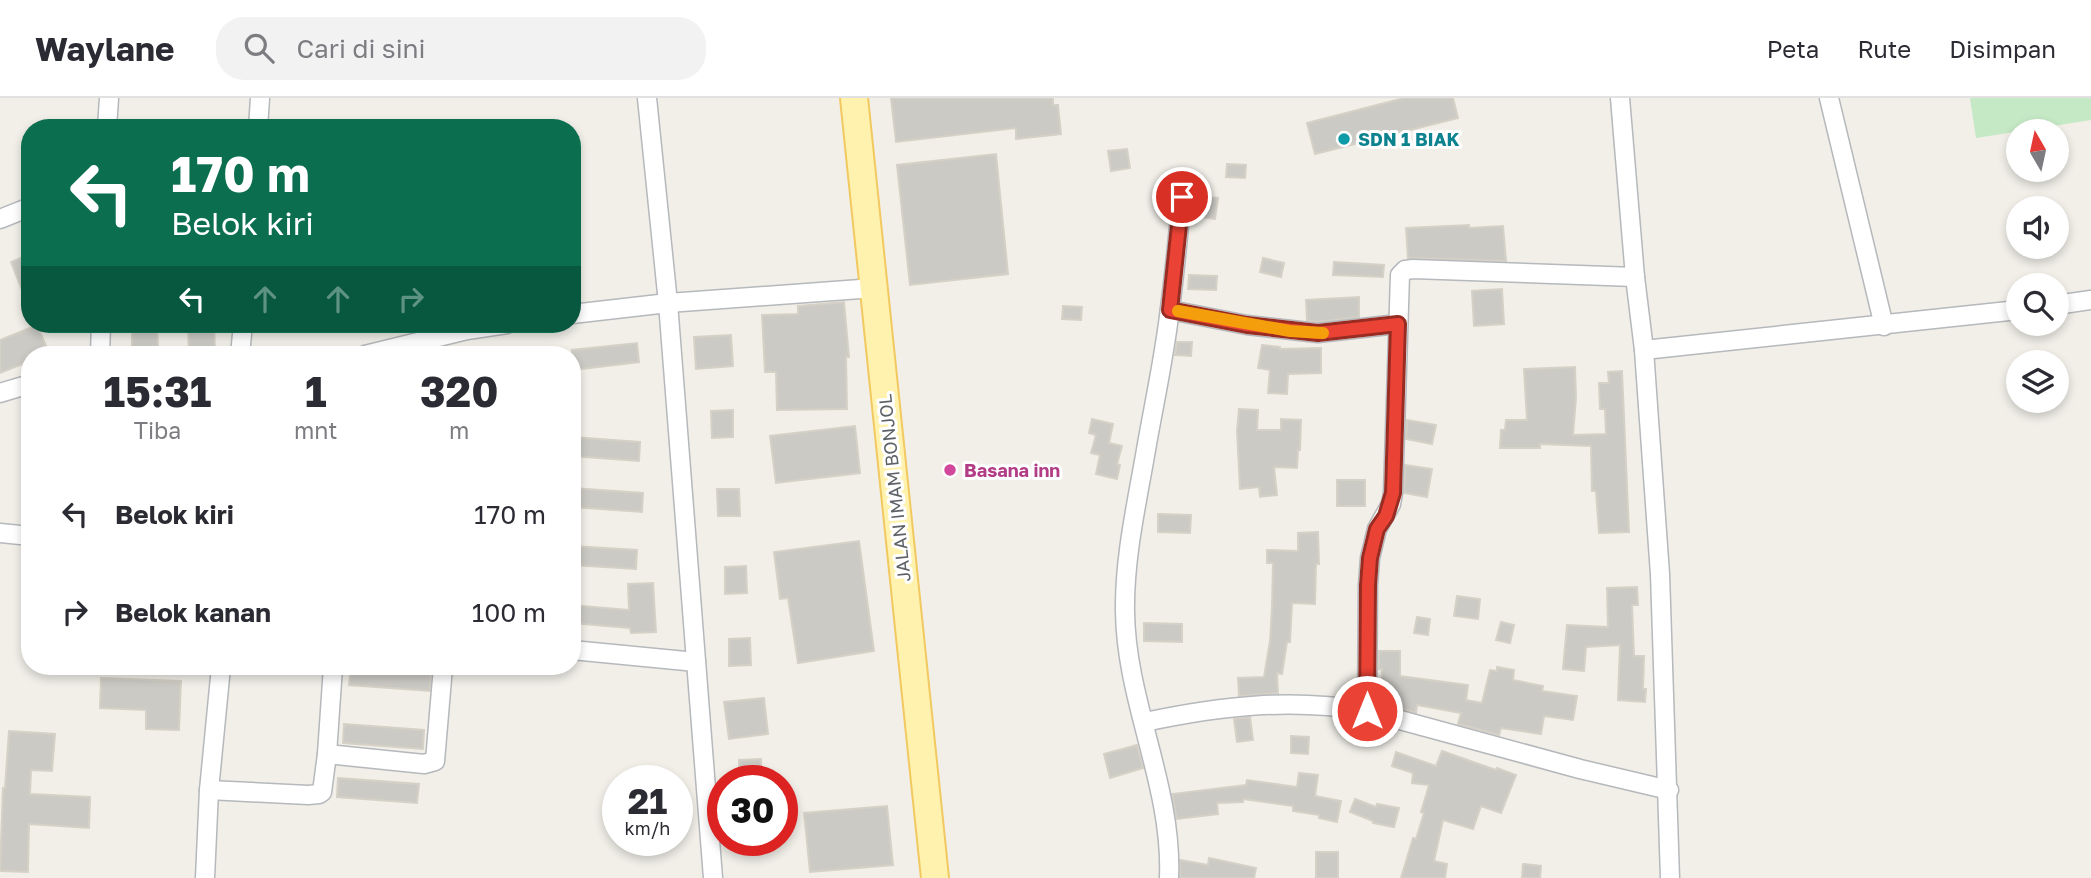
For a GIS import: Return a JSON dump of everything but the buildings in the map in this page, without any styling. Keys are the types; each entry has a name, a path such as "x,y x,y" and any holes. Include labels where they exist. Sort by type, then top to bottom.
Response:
{"main road":[{"name":"JALAN IMAM BONJOL","path":"854,98 935,878"}],"street":[{"path":"107,119 108,98"},
{"path":"259,119 261,98"},
{"path":"647,98 668,303 713,878"},
{"path":"1620,98 1644,350 1660,574 1671,878"},
{"path":"1829,98 1884,326"},
{"path":"1169,878 1163,817 1128,651 1125,610 1137,502 1170,310 1182,197"},
{"path":"0,219 21,211"},
{"path":"1367,711 1368,585 1374,536 1391,504 1393,493 1400,275 1405,270 1413,269 1635,277"},
{"path":"581,313 668,303 873,288"},
{"path":"2069,303 2091,300"},
{"path":"1170,310 1247,325 1318,333 1398,324"},
{"path":"1644,350 2006,311"},
{"path":"402,346 455,333"},
{"path":"0,393 21,387"},
{"path":"0,533 21,535"},
{"path":"581,651 696,662"},
{"path":"205,878 209,790 220,675"},
{"path":"209,790 319,794 325,782 332,675"},
{"path":"327,754 424,764 435,761 442,675"},
{"path":"1144,722 1232,706 1334,706 1367,711 1668,790"}],"green space":[{"path":"1970,98 2091,98 2091,120 2069,123 2069,119 2006,119 2006,133 1976,138"}],"slow traffic":[{"path":"1178,311 1247,325 1323,333"}],"place":[{"name":"SDN 1 BIAK","path":"1344,139"},
{"name":"Basana inn","path":"950,470"}],"route":[{"path":"1182,197 1170,310 1247,325 1318,333 1346,332 1398,324 1393,493 1386,516 1374,536 1370,558 1367,711"}]}
